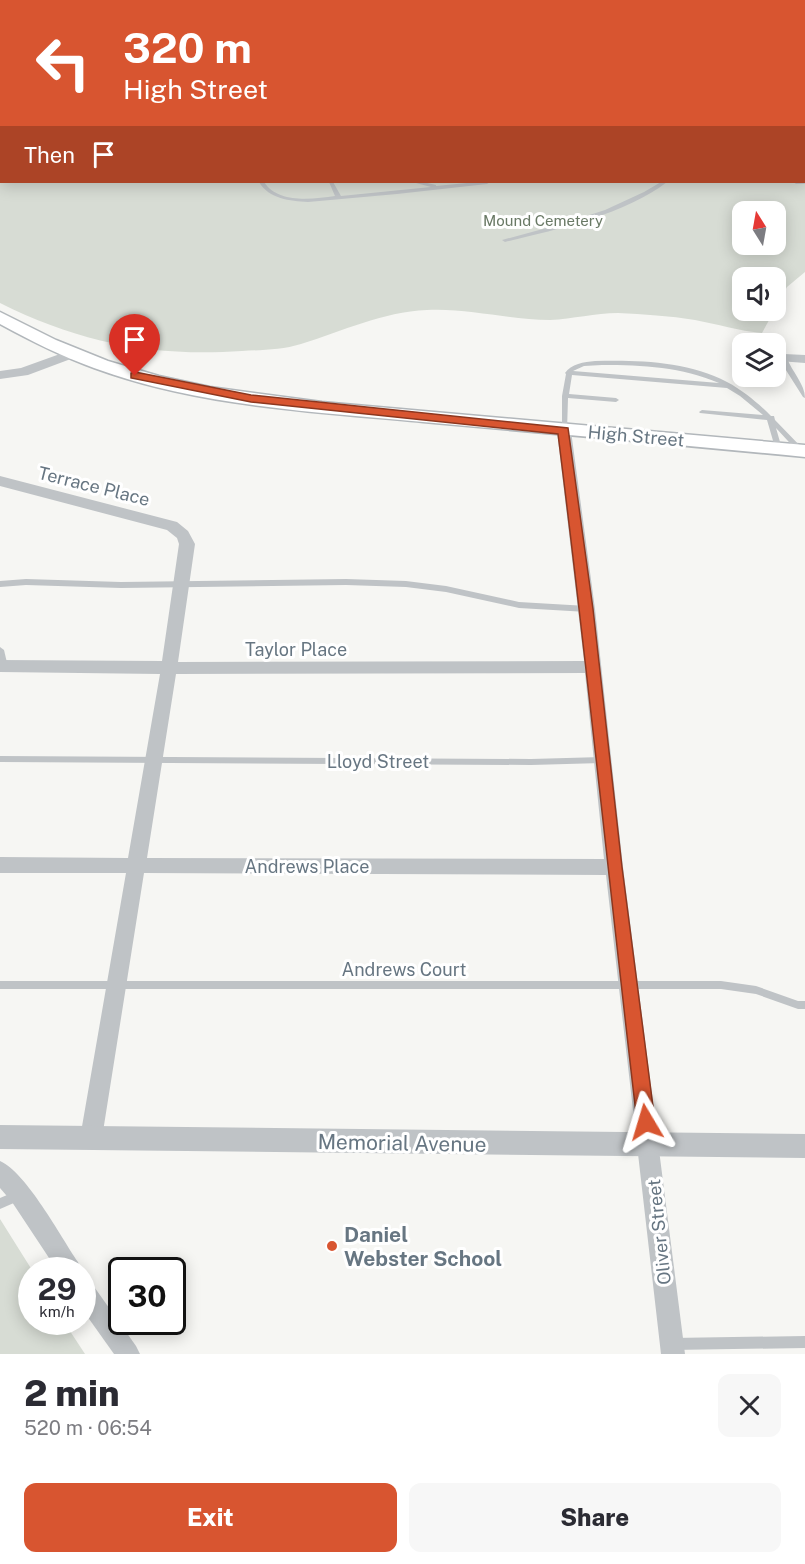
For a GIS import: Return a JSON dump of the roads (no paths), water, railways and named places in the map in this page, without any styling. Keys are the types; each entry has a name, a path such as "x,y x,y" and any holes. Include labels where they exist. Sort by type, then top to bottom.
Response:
{"main road":[{"name":"High Street","path":"7,321 71,354 135,376 190,389 251,399 803,451"}],"street":[{"path":"0,375 23,372 71,354"},
{"path":"786,358 805,358"},
{"name":"Oliver Street","path":"564,430 587,609 614,867 672,1349"},
{"name":"Terrace Place","path":"0,482 179,529 187,544 183,583"},
{"path":"91,1138 183,583"},
{"name":"Taylor Place","path":"2,667 329,669 592,667"},
{"name":"Andrews Place","path":"0,865 614,867"},
{"name":"Memorial Avenue","path":"0,1137 805,1146"},
{"path":"0,1172 10,1199 58,1257"},
{"path":"96,1309 128,1354"}],"lane":[{"path":"262,183 275,195 290,199 381,196 478,183"},
{"path":"332,183 339,198"},
{"path":"423,183 442,187"},
{"path":"442,187 447,183"},
{"path":"505,240 570,224 615,208 645,194 662,183"},
{"path":"564,430 568,373 579,364 636,364 687,368 732,387"},
{"path":"786,364 805,396"},
{"path":"568,373 732,387"},
{"path":"733,387 772,418 803,451"},
{"path":"565,396 616,400"},
{"path":"702,412 772,418"},
{"path":"772,418 778,449"},
{"path":"0,584 335,582 406,584 446,589 519,605 587,609"},
{"path":"0,650 2,667"},
{"name":"Lloyd Street","path":"0,759 531,762 602,760"},
{"name":"Andrews Court","path":"0,985 721,985 756,990 798,1005 805,1005"},
{"path":"672,1349 805,1342"}],"place":[{"name":"Daniel Webster School","path":"332,1246"}],"park label":[{"name":"Mound Cemetery","path":"543,220"}]}
